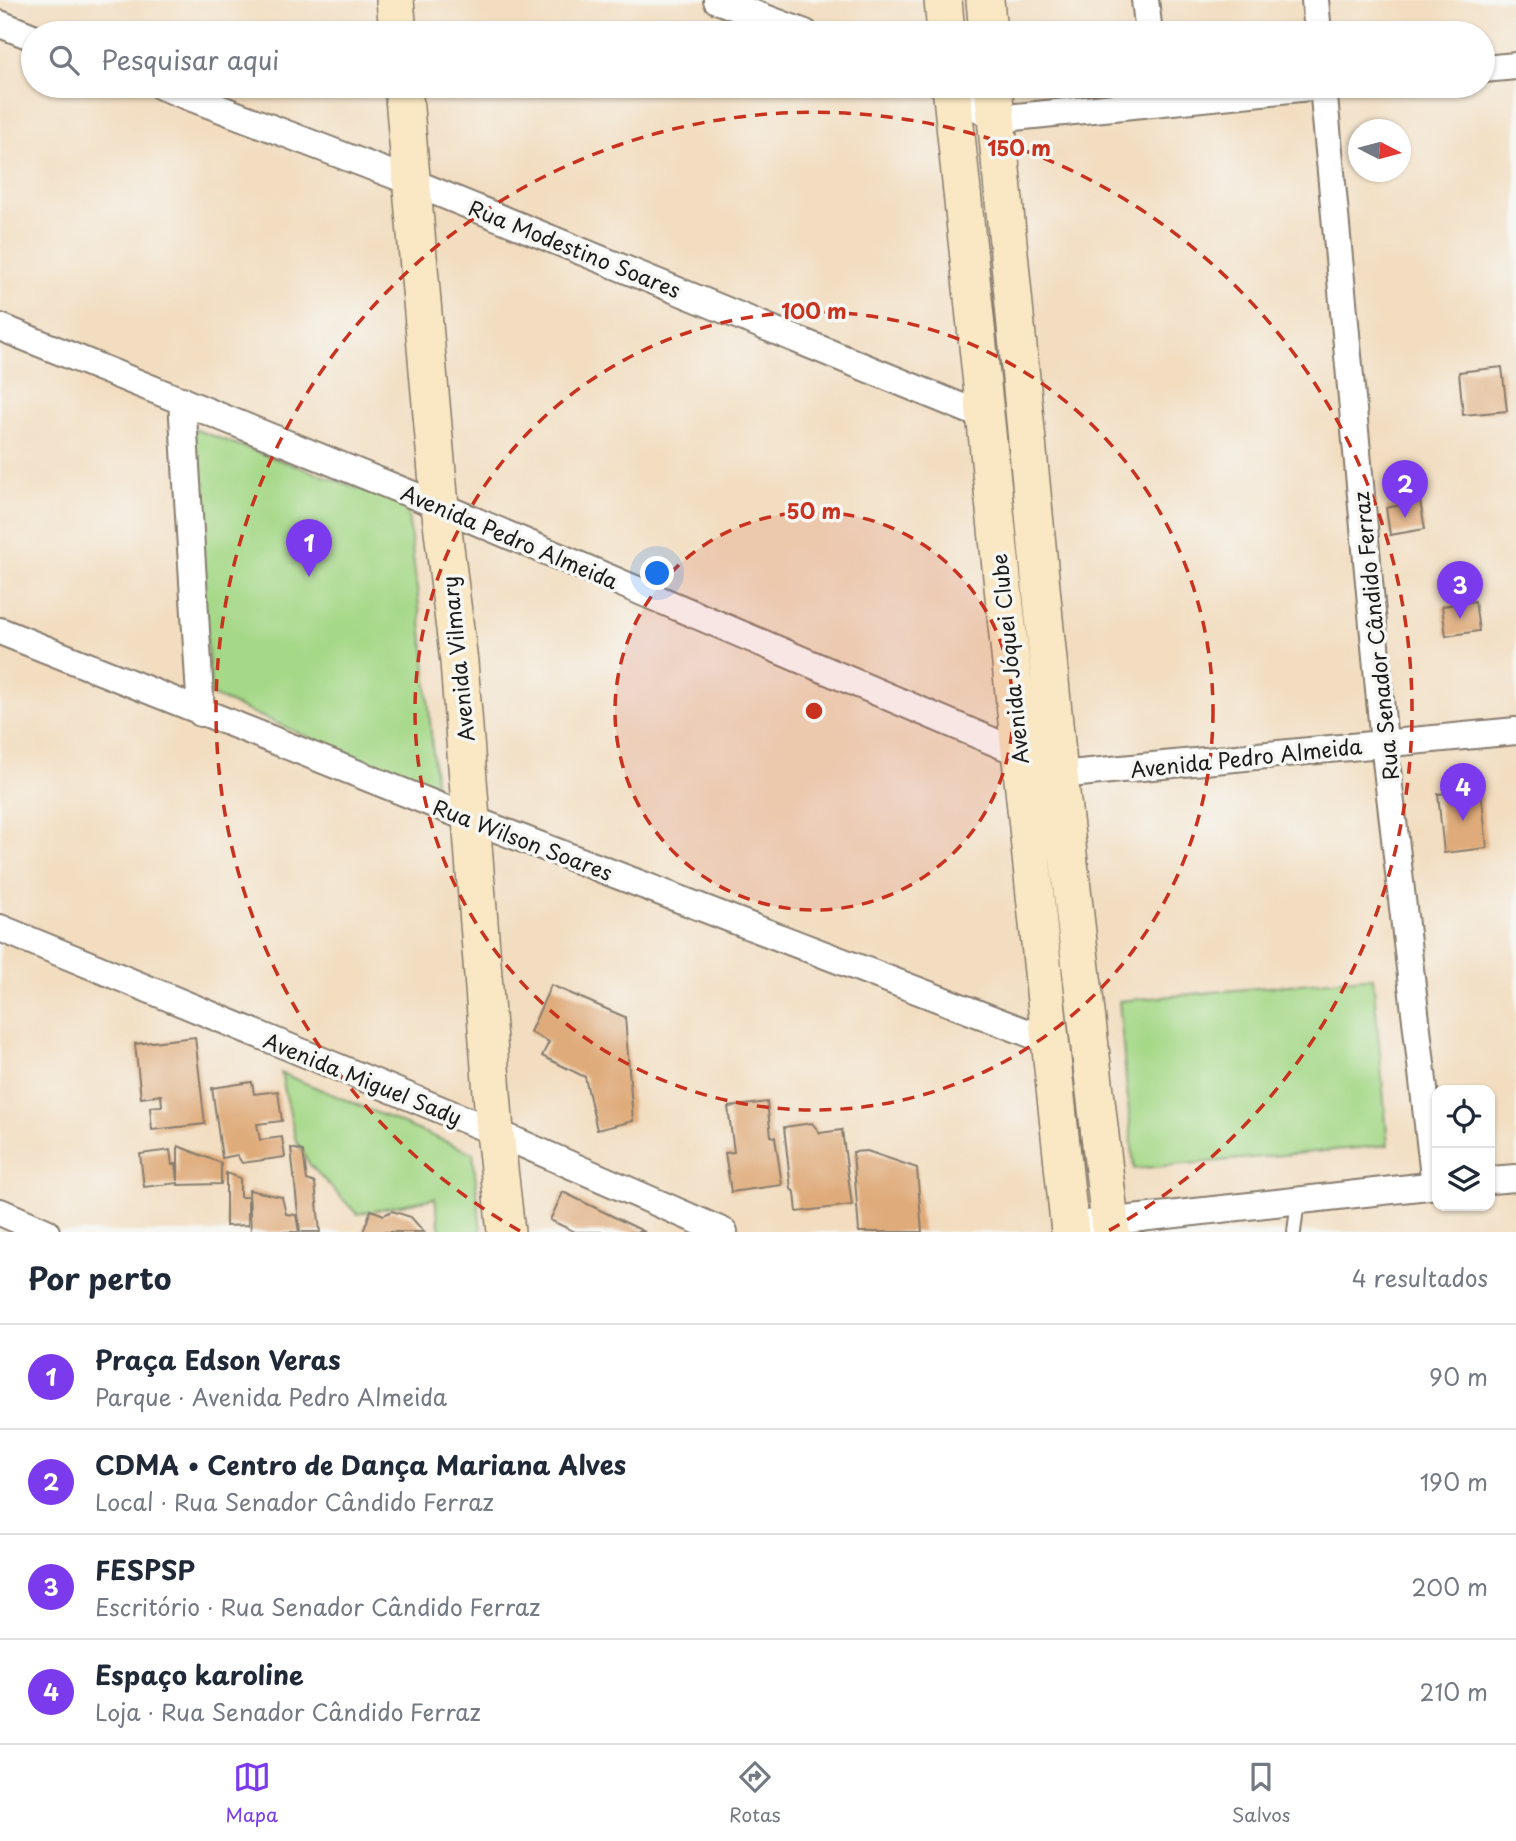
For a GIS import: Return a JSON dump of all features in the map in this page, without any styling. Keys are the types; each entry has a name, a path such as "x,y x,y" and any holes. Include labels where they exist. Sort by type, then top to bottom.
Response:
{"main road":[{"path":"395,0 397,21"},
{"path":"943,0 945,21"},
{"path":"985,0 987,21"},
{"name":"Avenida Vilmary","path":"404,98 440,506 458,662 495,1132 506,1232"},
{"name":"Avenida Jóquei Clube","path":"949,98 986,417 1018,752 1069,1229"},
{"name":"Avenida Jóquei Clube","path":"995,102 1059,775 1110,1226"}],"street":[{"path":"717,0 773,21"},
{"path":"1145,0 1148,21"},
{"path":"1315,0 1317,21"},
{"path":"0,24 21,32"},
{"path":"1495,68 1516,66"},
{"name":"Rua Modestino Soares","path":"192,98 412,182 986,417"},
{"path":"995,102 1076,98"},
{"name":"Rua Senador Cândido Ferraz","path":"1323,98 1384,743 1432,1151"},
{"name":"Avenida Pedro Almeida","path":"0,327 440,506 1018,752 1059,775 1516,731"},
{"path":"182,400 201,713"},
{"name":"Rua Wilson Soares","path":"0,631 471,819 1049,1041"},
{"name":"Avenida Miguel Sady","path":"0,928 495,1132 723,1232"},
{"path":"1495,1180 1516,1178"},
{"path":"1069,1229 1432,1185"},
{"path":"0,1212 46,1232"}],"lane":[{"path":"1294,1232 1298,1200"}],"green space":[{"path":"191,428 407,506 424,648 436,792 211,695"},
{"path":"1373,977 1388,1145 1134,1169 1119,1001"},
{"path":"281,1073 473,1153 481,1232 440,1232 435,1198 357,1214 310,1165 296,1141"}],"building":[{"path":"1502,367 1507,411 1463,415 1459,372"},
{"path":"1420,501 1425,529 1390,535 1386,508"},
{"path":"1475,601 1479,631 1446,636 1442,606"},
{"path":"1481,789 1487,848 1444,853 1438,794"},
{"path":"551,985 625,1017 633,1121 597,1130 585,1077 542,1056 549,1042 530,1032"},
{"path":"195,1037 205,1124 152,1130 150,1107 162,1106 161,1095 141,1098 135,1044"},
{"path":"252,1082 254,1094 278,1091 282,1121 257,1124 260,1140 282,1137 285,1157 242,1163 237,1155 222,1158 212,1088"},
{"path":"767,1102 771,1136 775,1137 782,1185 731,1192 725,1153 734,1152 728,1107"},
{"path":"812,1123 820,1133 842,1130 852,1205 797,1212 795,1193 791,1189 784,1127"},
{"path":"178,1146 221,1163 221,1184 178,1183 144,1187 140,1154 170,1150 172,1165 176,1164 178,1181"},
{"path":"291,1148 303,1151 307,1180 315,1183 320,1232 300,1232"},
{"path":"867,1151 917,1168 922,1232 859,1232 853,1152"},
{"path":"226,1173 240,1178 240,1197 248,1197 248,1225 226,1226"},
{"path":"249,1190 282,1197 286,1214 296,1215 299,1232 251,1232"},
{"path":"563,1192 645,1232 575,1232 550,1220"},
{"path":"371,1210 384,1215 392,1211 411,1217 424,1232 363,1232"}],"place":[{"name":"CDMA • Centro de Dança Mariana Alves","path":"1405,518"},
{"name":"Praça Edson Veras","path":"309,577"},
{"name":"FESPSP","path":"1460,619"},
{"name":"Espaço karoline","path":"1463,821"}]}
